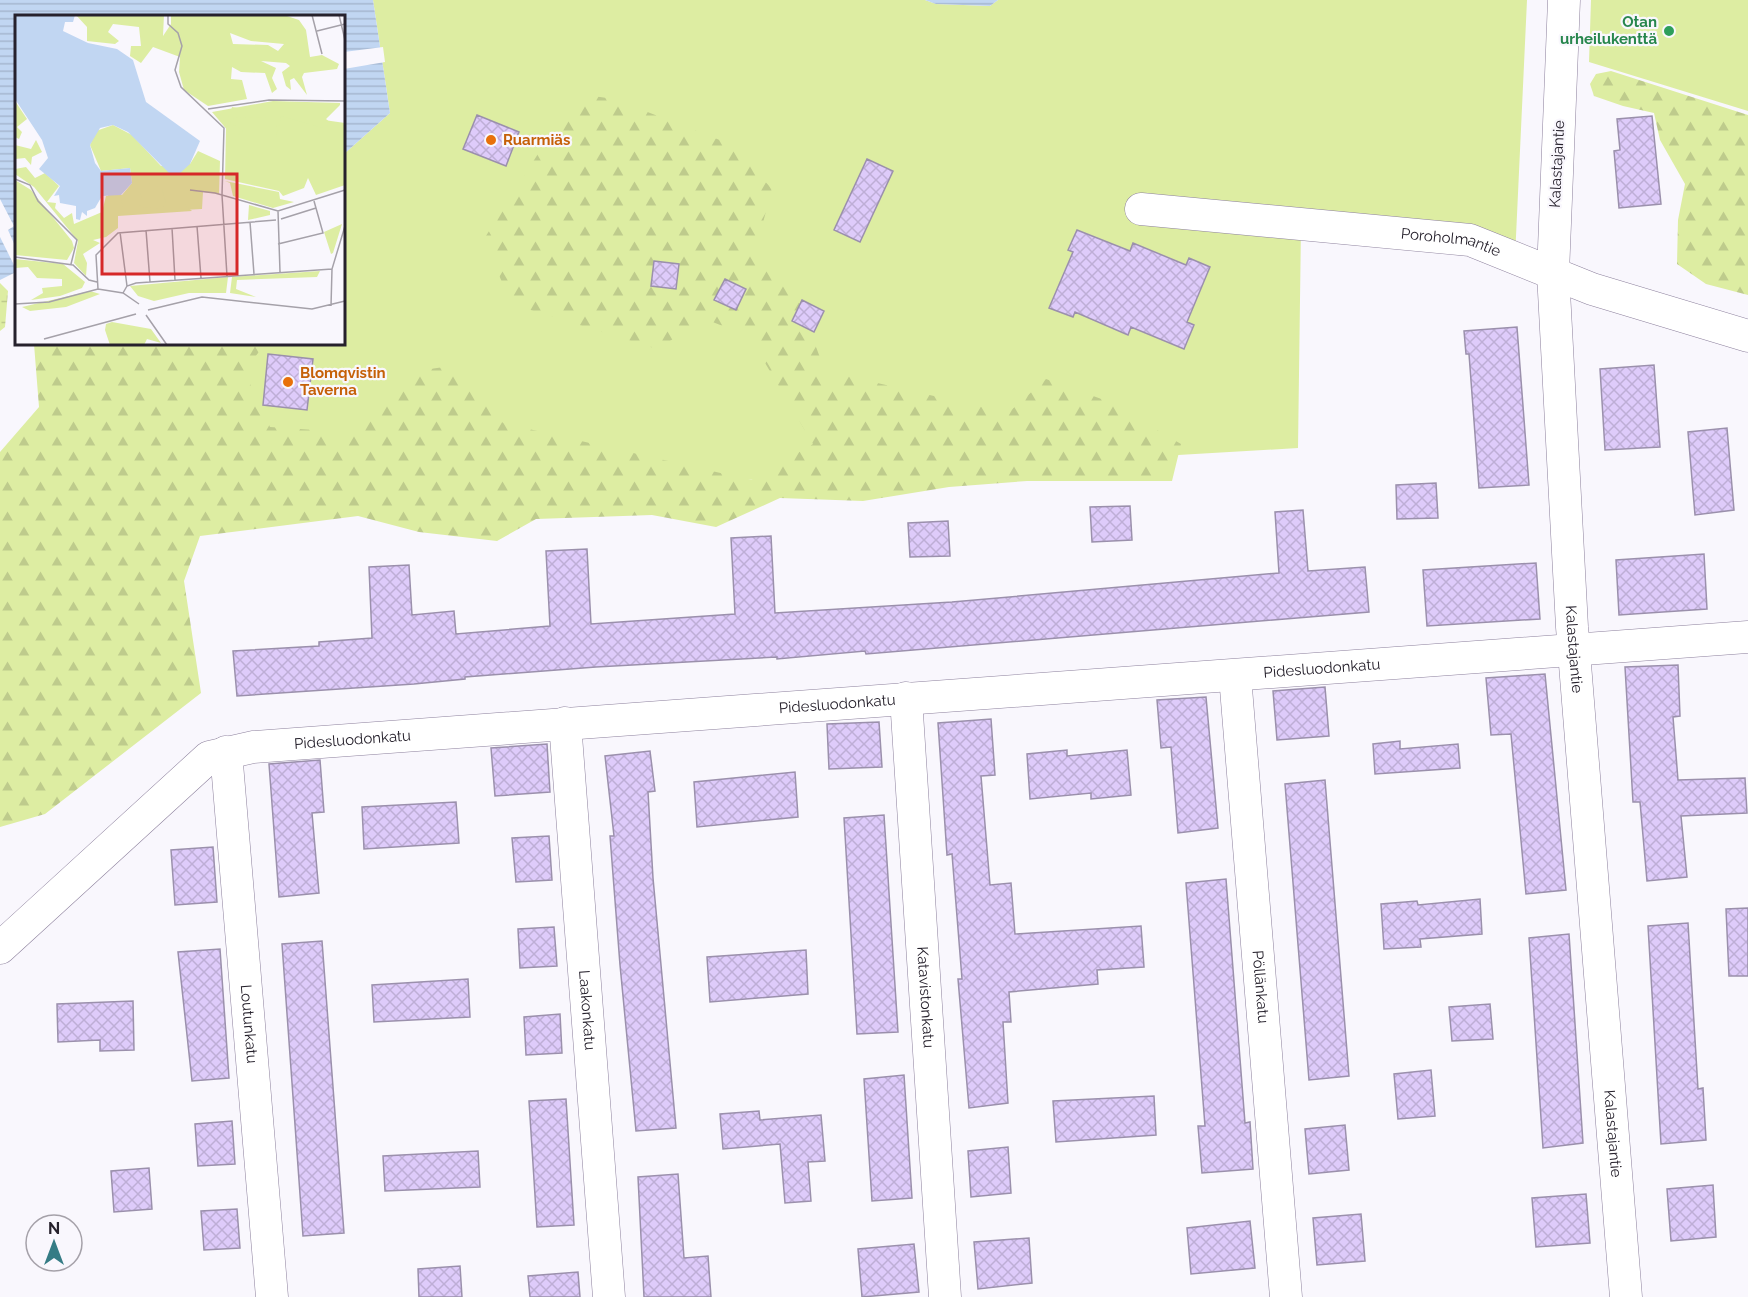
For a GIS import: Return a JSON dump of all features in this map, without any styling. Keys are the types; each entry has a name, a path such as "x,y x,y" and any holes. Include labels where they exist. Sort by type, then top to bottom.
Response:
{"street":[{"name":"Kalastajantie","path":"1564,0 1553,273 1575,651 1626,1297"},
{"name":"Poroholmantie","path":"1141,209 1470,240 1592,289 1748,336"},
{"name":"Pidesluodonkatu","path":"0,948 209,757 253,747 1748,637"},
{"name":"Pöllänkatu","path":"1235,676 1286,1297"},
{"name":"Katavistonkatu","path":"906,698 945,1297"},
{"name":"Laakonkatu","path":"565,723 609,1297"},
{"name":"Loutunkatu","path":"226,752 272,1297"}],"green space":[{"path":"373,0 925,0 936,4 990,6 998,0 1527,0 1515,258 1301,226 1298,448 94,518 81,345 345,345 345,153 390,113"},
{"name":"Otan urheilukenttä","path":"1591,0 1748,0 1748,111 1589,62"},
{"path":"1611,71 1748,115 1748,295 1706,284 1677,264 1678,220 1685,184 1660,140 1654,113 1594,96 1590,84 1596,74"},
{"path":"579,94 614,99 730,144 772,189 754,256 800,304 825,371 1008,413 1046,379 1107,401 1181,444 1172,481 1027,481 949,487 863,501 780,498 716,527 652,515 536,519 497,541 419,532 358,516 200,536 184,581 201,693 45,814 0,827 0,452 39,407 34,345 264,345 244,371 270,427 344,432 383,408 423,370 458,365 503,423 751,480 813,444 758,351 738,332 705,319 657,349 511,304 484,239"},
{"path":"0,283 8,291 5,327 0,331"}],"water":[{"path":"0,0 373,0 390,113 345,153 345,15 15,15 15,272 0,280"},
{"path":"925,0 998,0 990,6 936,4"}],"pier":[{"path":"383,47 385,62 345,69 345,52"},
{"path":"0,199 14,226 8,230 15,246 15,267 0,237"}],"building":[{"name":"Ruarmiäs","path":"477,115 519,132 506,166 463,149"},
{"path":"1652,116 1661,204 1619,208 1614,151 1620,150 1617,119"},
{"path":"867,159 893,171 860,242 834,230"},
{"path":"1077,230 1130,251 1133,243 1186,265 1189,258 1210,267 1187,322 1194,325 1184,349 1131,327 1128,335 1075,312 1073,317 1049,308 1073,252 1068,250"},
{"path":"654,261 679,264 676,289 651,286"},
{"path":"725,279 746,289 736,310 714,300"},
{"path":"802,300 824,311 814,332 792,321"},
{"path":"1517,327 1529,485 1479,488 1469,354 1466,354 1464,331"},
{"name":"Blomqvistin Taverna","path":"268,354 313,359 307,410 263,405"},
{"path":"1654,365 1660,447 1605,450 1600,369"},
{"path":"1727,428 1734,510 1695,515 1688,432"},
{"path":"1436,483 1438,518 1397,519 1396,485"},
{"path":"1130,506 1132,540 1092,542 1090,507"},
{"path":"1303,510 1308,571 1365,567 1369,612 866,654 865,651 777,659 777,657 596,667 465,677 465,679 414,684 237,696 233,651 319,646 319,642 372,638 369,567 409,565 412,615 454,611 456,634 550,626 546,551 587,549 591,624 735,614 731,538 771,536 775,613 952,602 1279,573 1275,512"},
{"path":"948,521 950,556 910,557 908,523"},
{"path":"1704,554 1707,609 1619,615 1616,560"},
{"path":"1536,563 1540,619 1427,626 1423,570"},
{"path":"1678,665 1680,716 1673,717 1678,780 1745,778 1747,813 1681,816 1687,877 1647,881 1640,802 1633,802 1625,667"},
{"path":"1545,674 1566,890 1526,894 1511,734 1491,735 1486,678"},
{"path":"1325,687 1329,736 1277,740 1273,691"},
{"path":"1206,697 1218,828 1178,833 1171,747 1161,748 1157,700"},
{"path":"991,719 995,775 981,776 990,885 1011,883 1015,934 1141,926 1144,967 1097,970 1098,984 1009,992 1011,1022 1003,1022 1008,1103 969,1108 958,979 962,979 952,854 947,855 938,723"},
{"path":"879,722 882,767 829,769 827,724"},
{"path":"1400,741 1400,749 1458,744 1460,768 1375,774 1373,744"},
{"path":"547,744 550,792 495,796 491,748"},
{"path":"1067,750 1067,756 1127,750 1131,795 1091,799 1091,793 1030,799 1027,754"},
{"path":"650,751 655,791 648,792 653,878 676,1128 636,1131 610,836 614,836 605,756"},
{"path":"320,760 324,812 312,813 319,893 279,897 269,764"},
{"path":"795,772 798,817 697,827 694,782"},
{"path":"1325,780 1349,1076 1309,1080 1285,784"},
{"path":"456,802 459,843 364,849 362,807"},
{"path":"884,815 898,1032 857,1034 844,818"},
{"path":"549,836 552,880 516,882 512,838"},
{"path":"213,847 217,902 175,905 171,850"},
{"path":"1226,879 1245,1123 1250,1122 1253,1169 1202,1173 1198,1126 1205,1126 1186,883"},
{"path":"1480,899 1482,934 1420,939 1421,947 1384,949 1381,904 1417,901 1418,905"},
{"path":"1748,908 1748,976 1729,976 1726,909"},
{"path":"1688,923 1698,1089 1703,1088 1706,1140 1661,1144 1648,926"},
{"path":"554,927 557,966 520,968 518,929"},
{"path":"1569,934 1583,1143 1543,1148 1529,938"},
{"path":"322,941 344,1233 303,1236 282,944"},
{"path":"220,949 229,1078 192,1081 178,952"},
{"path":"806,950 808,994 710,1002 707,957"},
{"path":"468,979 470,1017 374,1022 372,985"},
{"path":"133,1001 134,1050 100,1051 100,1040 58,1042 57,1004"},
{"path":"1490,1004 1493,1039 1452,1041 1449,1007"},
{"path":"560,1014 562,1053 526,1055 524,1017"},
{"path":"1431,1070 1435,1116 1398,1119 1394,1074"},
{"path":"904,1075 912,1198 872,1201 864,1079"},
{"path":"1154,1096 1156,1135 1056,1142 1053,1101"},
{"path":"566,1099 574,1225 537,1227 529,1101"},
{"path":"759,1111 760,1120 821,1115 825,1161 808,1162 811,1201 785,1203 780,1144 723,1149 720,1114"},
{"path":"232,1121 235,1164 198,1166 195,1124"},
{"path":"1345,1125 1349,1170 1309,1174 1305,1129"},
{"path":"1008,1147 1011,1193 971,1197 968,1151"},
{"path":"478,1151 480,1187 385,1191 383,1156"},
{"path":"149,1168 152,1209 114,1212 111,1171"},
{"path":"678,1174 684,1258 708,1256 711,1297 644,1297 638,1177"},
{"path":"1713,1185 1716,1237 1671,1241 1667,1189"},
{"path":"1586,1194 1590,1243 1536,1247 1532,1198"},
{"path":"237,1209 240,1248 204,1250 201,1211"},
{"path":"1361,1214 1365,1261 1317,1265 1313,1218"},
{"path":"1250,1221 1255,1268 1191,1274 1187,1228"},
{"path":"1029,1238 1032,1283 978,1289 974,1242"},
{"path":"914,1244 919,1292 862,1297 858,1249"},
{"path":"460,1266 462,1297 419,1297 418,1269"},
{"path":"578,1272 580,1297 530,1297 528,1276"}],"place":[{"name":"Otan urheilukenttä","path":"1669,31"},
{"name":"Ruarmiäs","path":"491,140"},
{"name":"Blomqvistin Taverna","path":"288,382"}]}
